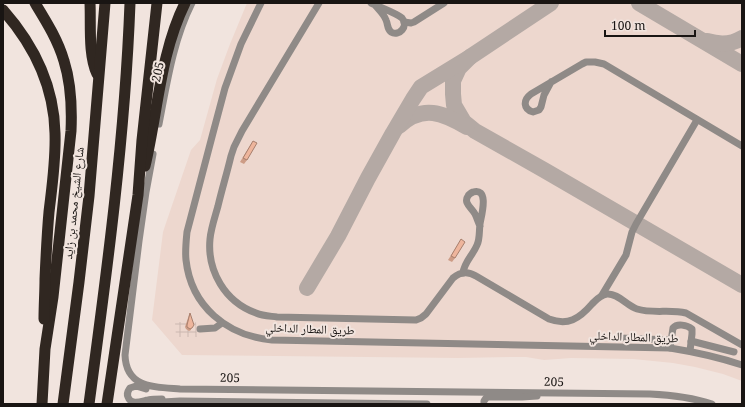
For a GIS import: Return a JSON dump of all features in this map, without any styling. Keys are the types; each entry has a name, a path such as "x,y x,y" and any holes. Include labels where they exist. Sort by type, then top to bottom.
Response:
{"highway":[{"path":"35,3 56,40 64,61 69,81 71,107 71,131 55,281 45,349"},
{"path":"90,3 91,49 95,70 99,78"},
{"name":"شارع الشيخ محمد بن زايد","path":"64,404 89,196 105,3"},
{"path":"89,404 113,216 122,131 130,3"},
{"path":"138,195 149,148 167,52 178,17 185,3"},
{"path":"107,404 138,195 142,140 157,6"},
{"path":"3,10 17,26 37,59 48,88 54,117 54,167 47,246 44,313 45,349 42,404"}],"street":[{"name":"205","path":"192,3 182,26 175,49 156,137 145,199 125,355 126,367 137,381 153,386 180,388 663,394 712,404"},
{"name":"طريق المطار الداخلي","path":"261,3 241,44 225,88 187,232 186,260 188,274 200,299 208,310 222,323 247,336 272,340 670,348 690,351 742,365"},
{"path":"318,3 242,130 234,147 210,238 213,271 218,281 231,298 252,311 266,316 288,318 416,320 426,314 453,278 463,272 476,276 549,319 555,321 568,321 579,317 596,299 602,295 608,294 632,307 642,310 675,311 686,313 742,345"},
{"path":"404,22 414,22 444,3"},
{"path":"373,4 401,17 404,22 403,30 396,33 389,30 384,15 373,4"},
{"path":"551,82 582,64 591,62 604,64 742,146"},
{"path":"602,295 626,255 632,232 636,224 697,120"},
{"path":"463,272 465,264 479,240 480,226"},
{"path":"200,330 215,328 222,323"},
{"path":"670,348 673,328 678,325 692,329 690,351"},
{"path":"620,338 671,340"},
{"path":"691,341 734,352"},
{"path":"180,388 155,390 136,386 130,388 127,393 128,399 134,402 160,399 180,401"},
{"path":"484,404 487,397 528,397 547,392"},
{"name":"205","path":"155,404 180,401 427,404"}],"shaded area":[{"path":"247,3 742,3 742,381 723,374 695,367 633,359 571,358 544,360 526,357 458,358 182,355 152,320 163,232 191,150 200,140 217,79"},
{"path":"175,322 196,322 197,337 176,337"}],"building":[{"path":"253,141 257,143 247,160 243,158"},
{"path":"461,239 465,242 455,258 451,256"},
{"path":"190,313 194,325 190,329 187,325"}],"taxiway":[{"path":"307,288 338,236 393,133 421,87 470,57 551,3"},
{"path":"639,3 742,64"},
{"path":"707,41 725,44 742,38"},
{"path":"470,57 459,68 453,81 454,105 464,122 475,131 742,285"},
{"path":"399,126 416,115 433,113 450,118 467,127"}]}
